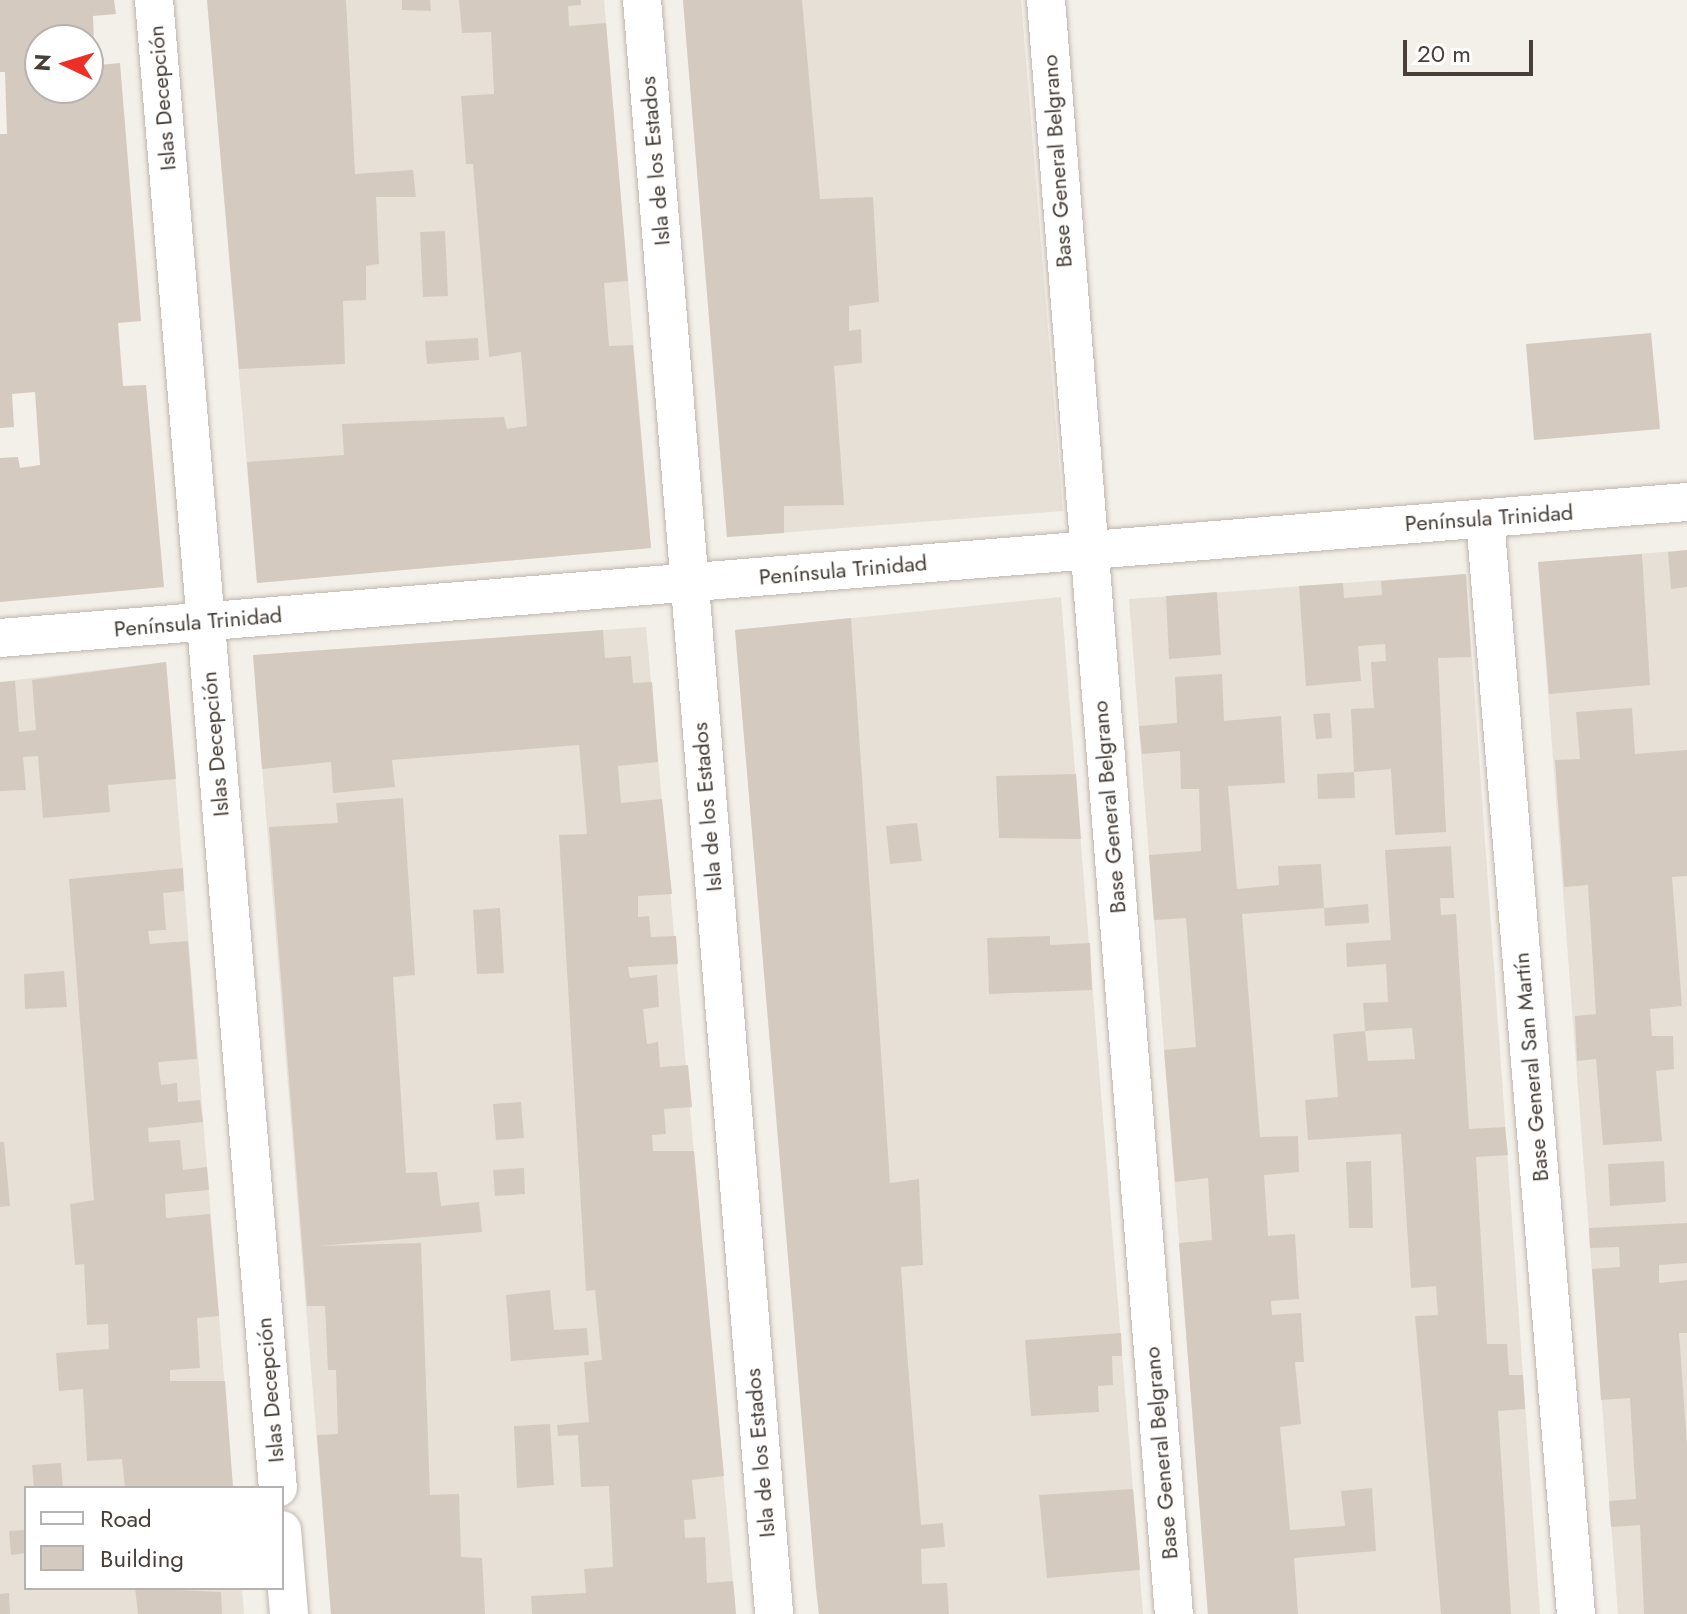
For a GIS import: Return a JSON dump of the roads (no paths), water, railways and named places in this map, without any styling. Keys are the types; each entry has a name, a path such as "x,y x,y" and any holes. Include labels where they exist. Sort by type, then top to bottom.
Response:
{"street":[{"name":"Islas Decepción","path":"154,0 278,1486"},
{"name":"Isla de los Estados","path":"642,0 774,1614"},
{"name":"Base General Belgrano","path":"1046,0 1174,1614"},
{"name":"Península Trinidad","path":"0,638 1687,502"},
{"name":"Base General San Martín","path":"1485,519 1576,1614"},
{"path":"284,1554 289,1614"}]}
